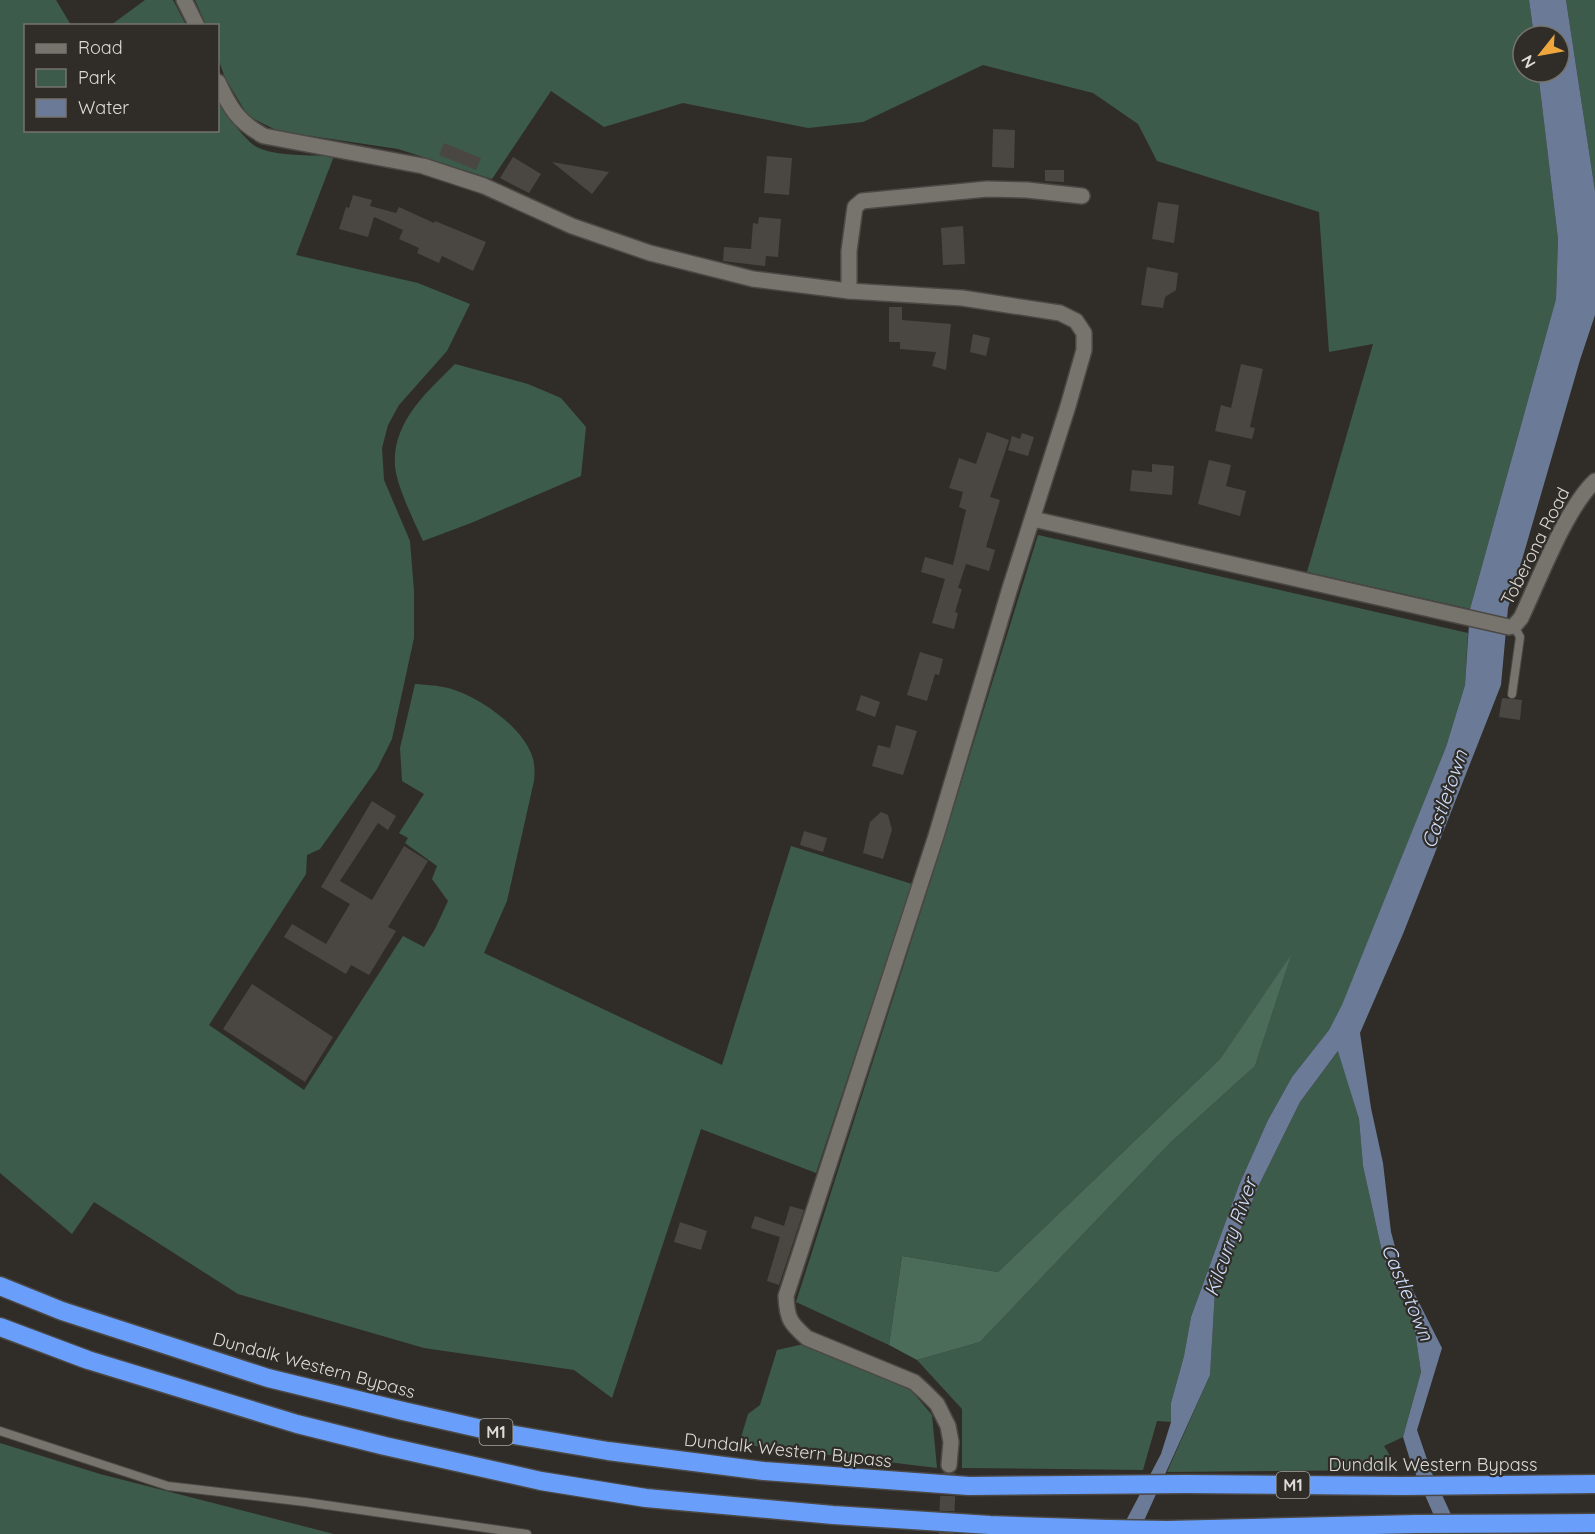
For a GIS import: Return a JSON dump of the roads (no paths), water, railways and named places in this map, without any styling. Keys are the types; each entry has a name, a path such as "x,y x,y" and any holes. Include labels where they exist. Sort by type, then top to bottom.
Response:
{"highway":[{"name":"Dundalk Western Bypass","path":"0,1286 62,1311 268,1378 491,1431 608,1451 752,1470 822,1477 969,1486 1595,1484"},
{"name":"M1","path":"0,1327 98,1363 297,1424 541,1481 646,1498 833,1515 990,1525 1108,1529 1595,1523"}],"street":[{"path":"184,0 196,24"},
{"path":"219,84 234,114 248,128 264,136 423,166 484,186 572,226 650,253 753,279 849,291 962,298 1060,313 1076,321 1084,333 1084,350 936,836 786,1296 787,1315 793,1326 807,1338 914,1382 937,1404 948,1426 951,1442 949,1465"},
{"path":"849,291 849,250 855,207 862,201 987,189 1082,195"},
{"name":"Toberona Road","path":"1512,626 1521,618 1560,534 1586,490 1595,481"},
{"path":"1033,519 1156,545 1445,614 1512,626"}],"lane":[{"path":"1512,626 1520,637 1512,694"},
{"path":"0,1431 168,1486 305,1502 527,1534"}],"water":[{"path":"1529,0 1566,0 1570,24 1532,24"},
{"path":"1571,33 1595,191 1595,315 1508,608 1501,685 1403,934 1360,1033 1371,1108 1383,1163 1391,1232 1400,1265 1442,1348 1417,1430 1431,1471 1460,1534 1442,1534 1411,1463 1403,1437 1421,1372 1413,1318 1397,1290 1383,1256 1363,1166 1359,1119 1338,1051 1300,1102 1258,1187 1215,1291 1210,1375 1138,1534 1119,1534 1161,1454 1171,1422 1171,1403 1184,1356 1191,1317 1239,1185 1268,1120 1292,1077 1329,1030 1342,1005 1446,747 1465,685 1470,609 1556,299 1558,239 1539,84 1571,84"}],"tunnel":[{"path":"946,1534 949,1465"}],"water label":[{"name":"Castletown","path":"1444,799"},
{"name":"Kilcurry River","path":"1230,1237"},
{"name":"Castletown","path":"1408,1292"}]}
